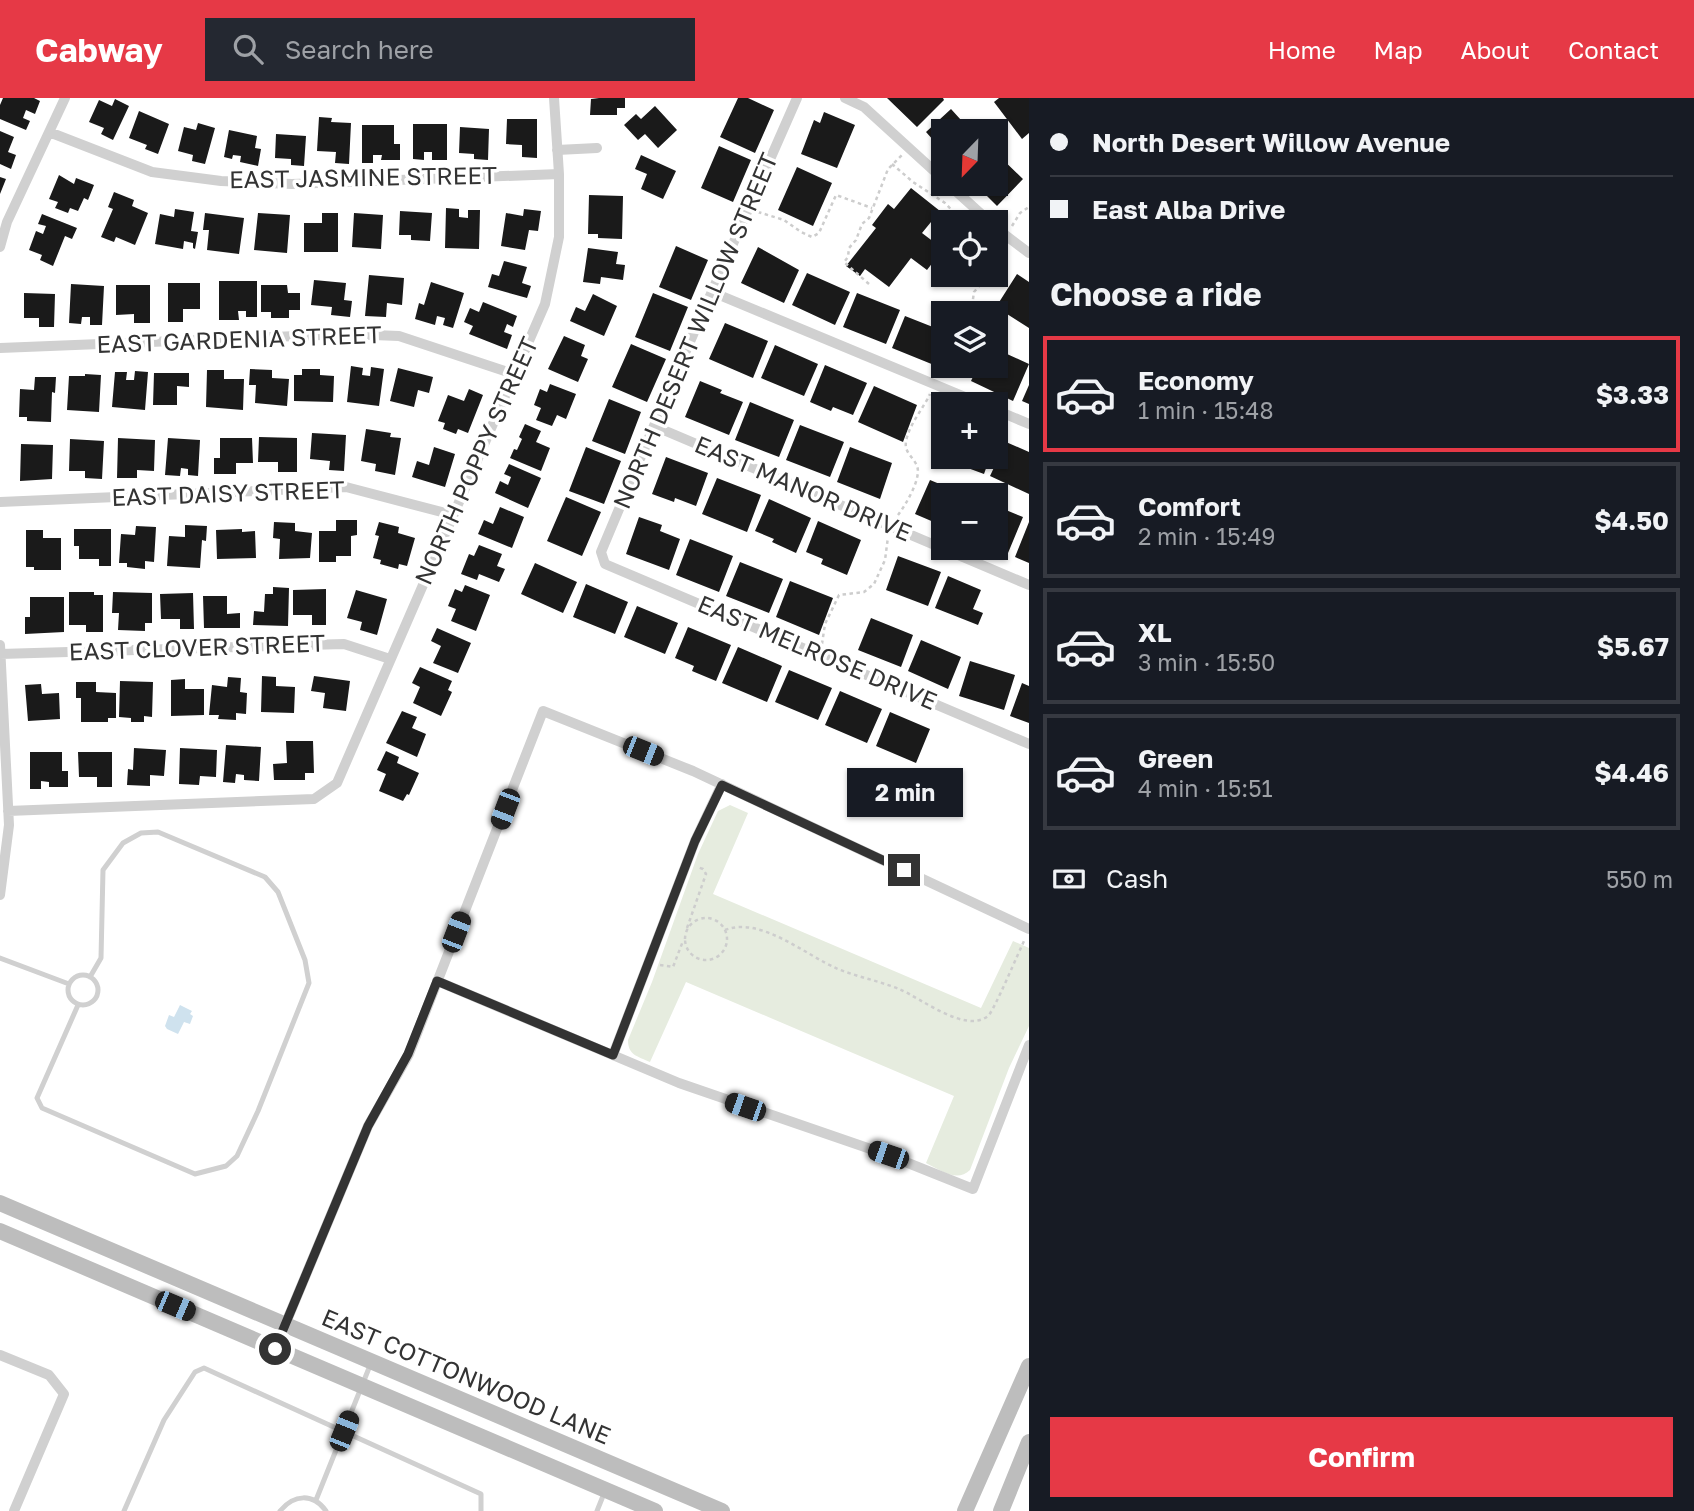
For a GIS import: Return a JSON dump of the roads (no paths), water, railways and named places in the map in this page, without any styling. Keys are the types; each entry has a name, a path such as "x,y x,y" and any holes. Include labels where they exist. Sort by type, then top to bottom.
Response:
{"main road":[{"name":"EAST COTTONWOOD LANE","path":"0,1203 722,1511"},
{"name":"EAST COTTONWOOD LANE","path":"0,1231 655,1511"},
{"path":"965,1511 1029,1366"},
{"path":"1001,1511 1029,1442"}],"street":[{"path":"0,247 7,222 65,98"},
{"name":"NORTH POPPY STREET","path":"8,811 314,799 337,783 545,304 559,237 559,174 554,98"},
{"name":"NORTH DESERT WILLOW STREET","path":"605,564 601,552 797,98"},
{"path":"845,98 864,107 931,168"},
{"name":"EAST JASMINE STREET","path":"50,132 152,172 221,181 292,184 559,174"},
{"path":"557,150 597,148"},
{"path":"961,196 976,210"},
{"path":"1008,238 1029,253"},
{"path":"712,292 953,392"},
{"name":"EAST GARDENIA STREET","path":"0,348 347,334 399,336 514,374"},
{"path":"1008,415 1029,424"},
{"name":"EAST MANOR DRIVE","path":"654,426 1029,584"},
{"name":"EAST DAISY STREET","path":"0,502 346,487 453,515"},
{"name":"EAST MELROSE DRIVE","path":"605,564 1029,744"},
{"name":"EAST CLOVER STREET","path":"0,654 344,644 390,659"},
{"path":"0,645 9,824 0,895"},
{"path":"275,1349 368,1126 408,1054 543,710 722,785 1029,929"},
{"path":"613,1055 695,841 722,785"},
{"path":"437,981 711,1095 888,1155 973,1189 1029,1045"},
{"path":"1018,1070 1029,1075"},
{"path":"0,1355 49,1375 64,1394 14,1511"}],"lane":[{"path":"78,1005 37,1098 42,1108 195,1174 226,1166 237,1156 309,983 304,960 278,892 265,877 158,832 141,833 123,843 103,870 101,958 90,977"},
{"path":"0,958 69,984"},
{"path":"81,975 90,977 97,985 97,994 92,1002 78,1005 74,1003 68,994 69,984 81,975"},
{"path":"316,1500 372,1362"},
{"path":"124,1511 164,1419 195,1372 204,1368 481,1494 481,1511"},
{"path":"597,1511 605,1490"},
{"path":"280,1511 287,1502 298,1497 316,1500 326,1511"}],"water":[{"path":"180,1005 192,1011 190,1014 193,1016 190,1024 184,1022 178,1034 165,1026 169,1015 174,1017"}]}
